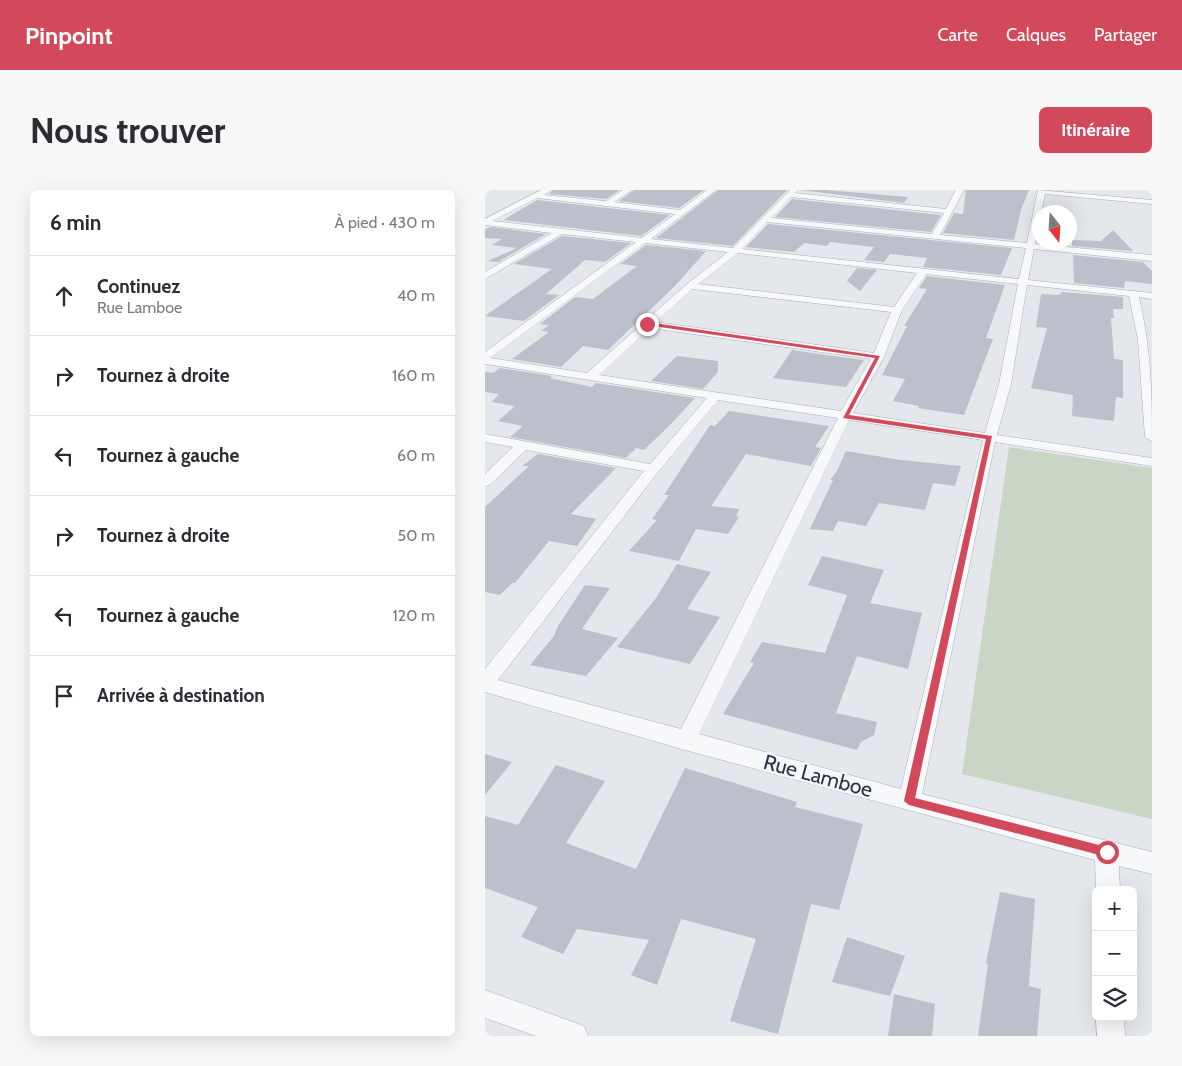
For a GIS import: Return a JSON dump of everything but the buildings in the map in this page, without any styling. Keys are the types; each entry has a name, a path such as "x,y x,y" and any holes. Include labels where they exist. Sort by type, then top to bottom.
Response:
{"street":[{"path":"485,223 547,190"},
{"path":"607,204 628,190"},
{"path":"485,359 712,190"},
{"path":"935,236 960,190"},
{"path":"909,801 990,437 1005,384 1010,346 1025,282 1029,246 1042,191 1152,202"},
{"path":"588,378 690,286 734,252 791,193 948,211"},
{"path":"537,196 681,212"},
{"path":"767,220 1152,258"},
{"path":"485,223 734,252 1152,296"},
{"path":"485,276 559,232"},
{"path":"685,741 845,416 878,357 897,310 923,271"},
{"path":"690,286 897,310"},
{"path":"1133,294 1148,340 1152,437"},
{"path":"647,324 878,357"},
{"path":"485,359 588,378 1152,462"},
{"path":"485,684 653,469 715,396"},
{"path":"485,438 653,469"},
{"path":"485,482 523,445"},
{"name":"Rue Lamboe","path":"485,684 685,741 1152,863"},
{"path":"1107,852 1108,886"},
{"path":"485,1004 574,1036"},
{"path":"1111,1021 1111,1036"}],"green space":[{"path":"1009,447 1152,468 1152,819 962,774"}],"route":[{"path":"647,324 878,357 845,416 990,437 909,801 1107,852"}]}
